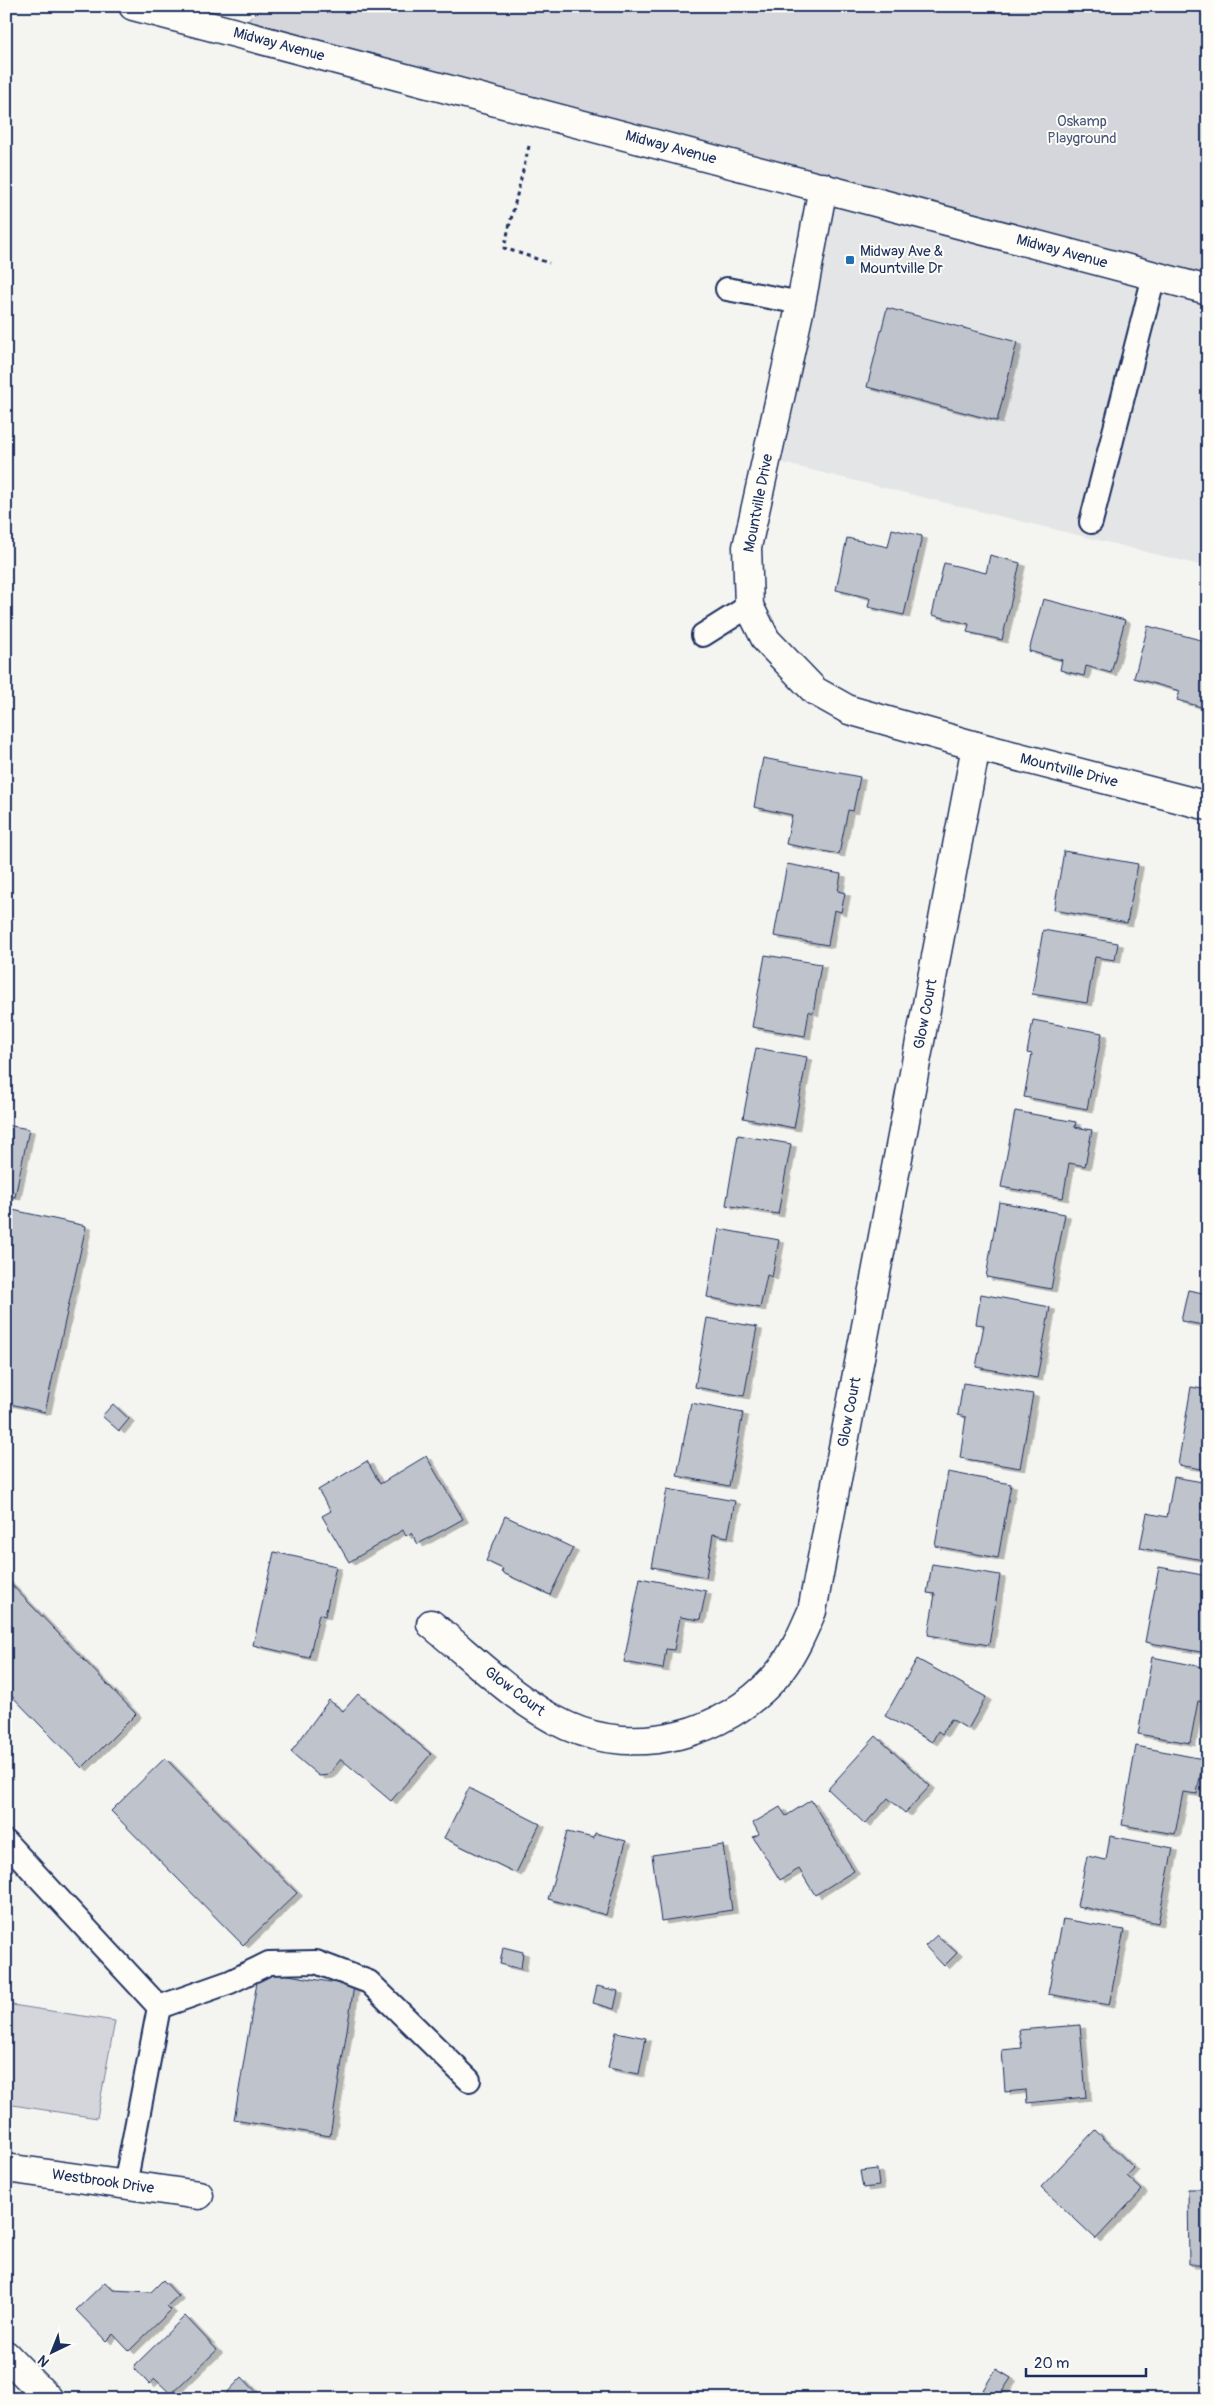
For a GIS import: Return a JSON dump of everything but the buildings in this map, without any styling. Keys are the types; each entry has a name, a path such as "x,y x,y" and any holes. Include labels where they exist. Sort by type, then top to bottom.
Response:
{"street":[{"name":"Midway Avenue","path":"133,6 1208,290"},
{"name":"Mountville Drive","path":"823,187 801,303 747,547 749,606 766,640 815,691 849,710 976,746 1208,806"},
{"name":"Glow Court","path":"431,1624 535,1709 569,1727 605,1738 643,1741 680,1736 716,1723 748,1703 776,1677 797,1646 812,1611 976,746"},
{"name":"Westbrook Drive","path":"6,2168 199,2195"},
{"path":"6,2355 49,2399"}],"lane":[{"path":"1091,522 1154,276"},
{"path":"727,289 801,303"},
{"path":"703,635 749,606"},
{"path":"6,1842 159,2007"},
{"path":"159,2007 230,1982 269,1963 316,1962 369,1982 469,2080"},
{"path":"125,2184 159,2007"}],"path":[{"path":"538,112 504,248 549,262"}],"shaded area":[{"path":"823,187 1208,290 1208,567 766,459"}],"green space":[{"name":"Oskamp Playground","path":"264,6 1208,6 1208,290 235,32"},
{"path":"6,2004 115,2021 97,2118 6,2104"}],"place":[{"name":"Midway Ave & Mountville Dr","path":"850,260"}]}
